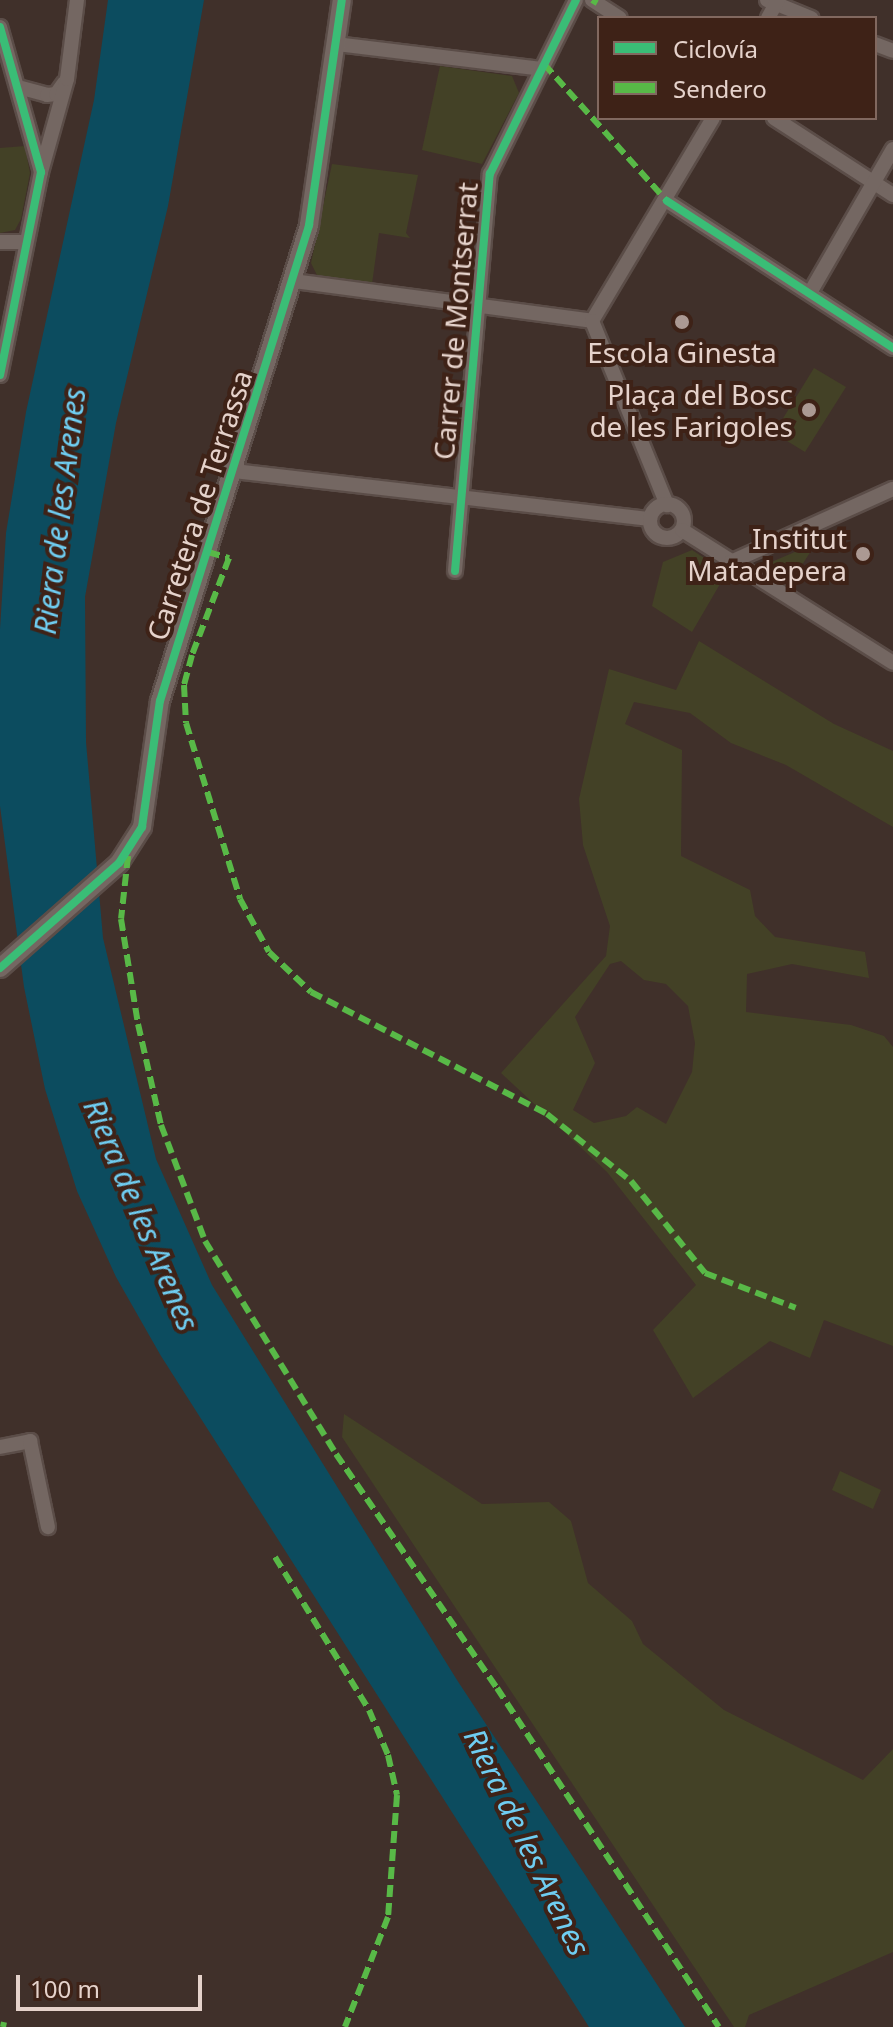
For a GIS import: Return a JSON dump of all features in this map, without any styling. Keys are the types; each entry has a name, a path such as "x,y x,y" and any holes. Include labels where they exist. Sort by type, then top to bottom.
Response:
{"street":[{"path":"0,375 25,242 67,79 77,0"},
{"name":"Carretera de Terrassa","path":"0,968 128,852 144,821 160,701 294,281 315,198 342,0"},
{"name":"Carrer de Montserrat","path":"455,571 490,174 576,0"},
{"path":"592,0 617,16"},
{"path":"774,1 807,16"},
{"path":"0,27 4,57 18,87 41,172"},
{"path":"336,44 542,69"},
{"path":"18,87 56,94 67,79"},
{"path":"592,321 667,201 712,120"},
{"path":"777,120 893,195"},
{"path":"811,291 893,149"},
{"path":"667,201 811,291 893,348"},
{"path":"0,242 25,242"},
{"path":"294,281 476,309 592,321"},
{"path":"592,321 667,505 682,513 682,530"},
{"path":"234,471 650,519"},
{"path":"731,562 893,489"},
{"path":"650,519 656,509 667,505"},
{"path":"650,519 661,537 682,530"},
{"path":"682,530 893,663"},
{"path":"0,1447 30,1441 48,1527"}],"shaded area":[{"path":"440,66 512,76 519,93 482,164 422,150"},
{"path":"25,146 30,173 21,219 15,230 0,233 0,148"},
{"path":"332,164 418,175 406,233 410,238 379,233 372,284 317,275 311,263"},
{"path":"814,368 846,387 805,452 774,433"},
{"path":"816,543 788,587 757,568"},
{"path":"692,550 735,578 720,584 692,632 652,606 663,562"},
{"path":"699,641 834,724 893,751 893,827 786,765 731,743 690,713 634,702 625,724 682,750 681,856 750,890 755,916 775,937 865,952 869,978 792,964 747,974 746,1012 851,1025 884,1036 893,1047 893,1346 824,1320 810,1358 770,1341 693,1398 653,1330 696,1285 607,1172 501,1073 606,956 610,926 583,845 579,799 609,669 676,690","holes":["621,961 644,980 666,984 688,1006 695,1043 692,1072 666,1124 637,1107 626,1116 594,1123 573,1110 595,1063 575,1017 610,964"]},
{"path":"344,1414 482,1504 549,1502 571,1521 588,1583 632,1621 643,1644 724,1710 863,1780 893,1749 893,1952 749,2015 745,2027 734,2027 342,1437"},
{"path":"840,1471 881,1490 873,1509 832,1490"}],"water":[{"name":"Riera de les Arenes","path":"108,0 204,0 168,206 116,423 85,597 86,742 103,938 156,1159 212,1285 457,1680 685,2027 589,2027 161,1356 116,1277 77,1191 45,1089 24,987 0,806 0,629 6,533 26,412 94,100"}],"marked path":[{"path":"592,0 597,3"},
{"path":"544,64 667,201"},
{"path":"208,552 229,558 192,655 184,685 186,723 240,899 269,952 311,992 547,1114 631,1181 705,1273 796,1308"},
{"path":"128,856 121,919 138,1024 161,1125 205,1241 336,1454 497,1688 719,2027"},
{"path":"275,1557 369,1710 388,1755 397,1795 388,1917 345,2027"},
{"path":"3,2027 4,2022"}],"cycle path":[{"path":"0,968 119,863 142,827 160,701 309,225 342,0"},
{"path":"455,571 490,174 576,0"},
{"path":"0,27 41,172 0,375"},
{"path":"667,201 893,348"}],"place":[{"name":"Escola Ginesta","path":"682,322"},
{"name":"Plaça del Bosc de les Farigoles","path":"809,410"},
{"name":"Institut Matadepera","path":"863,554"}]}
